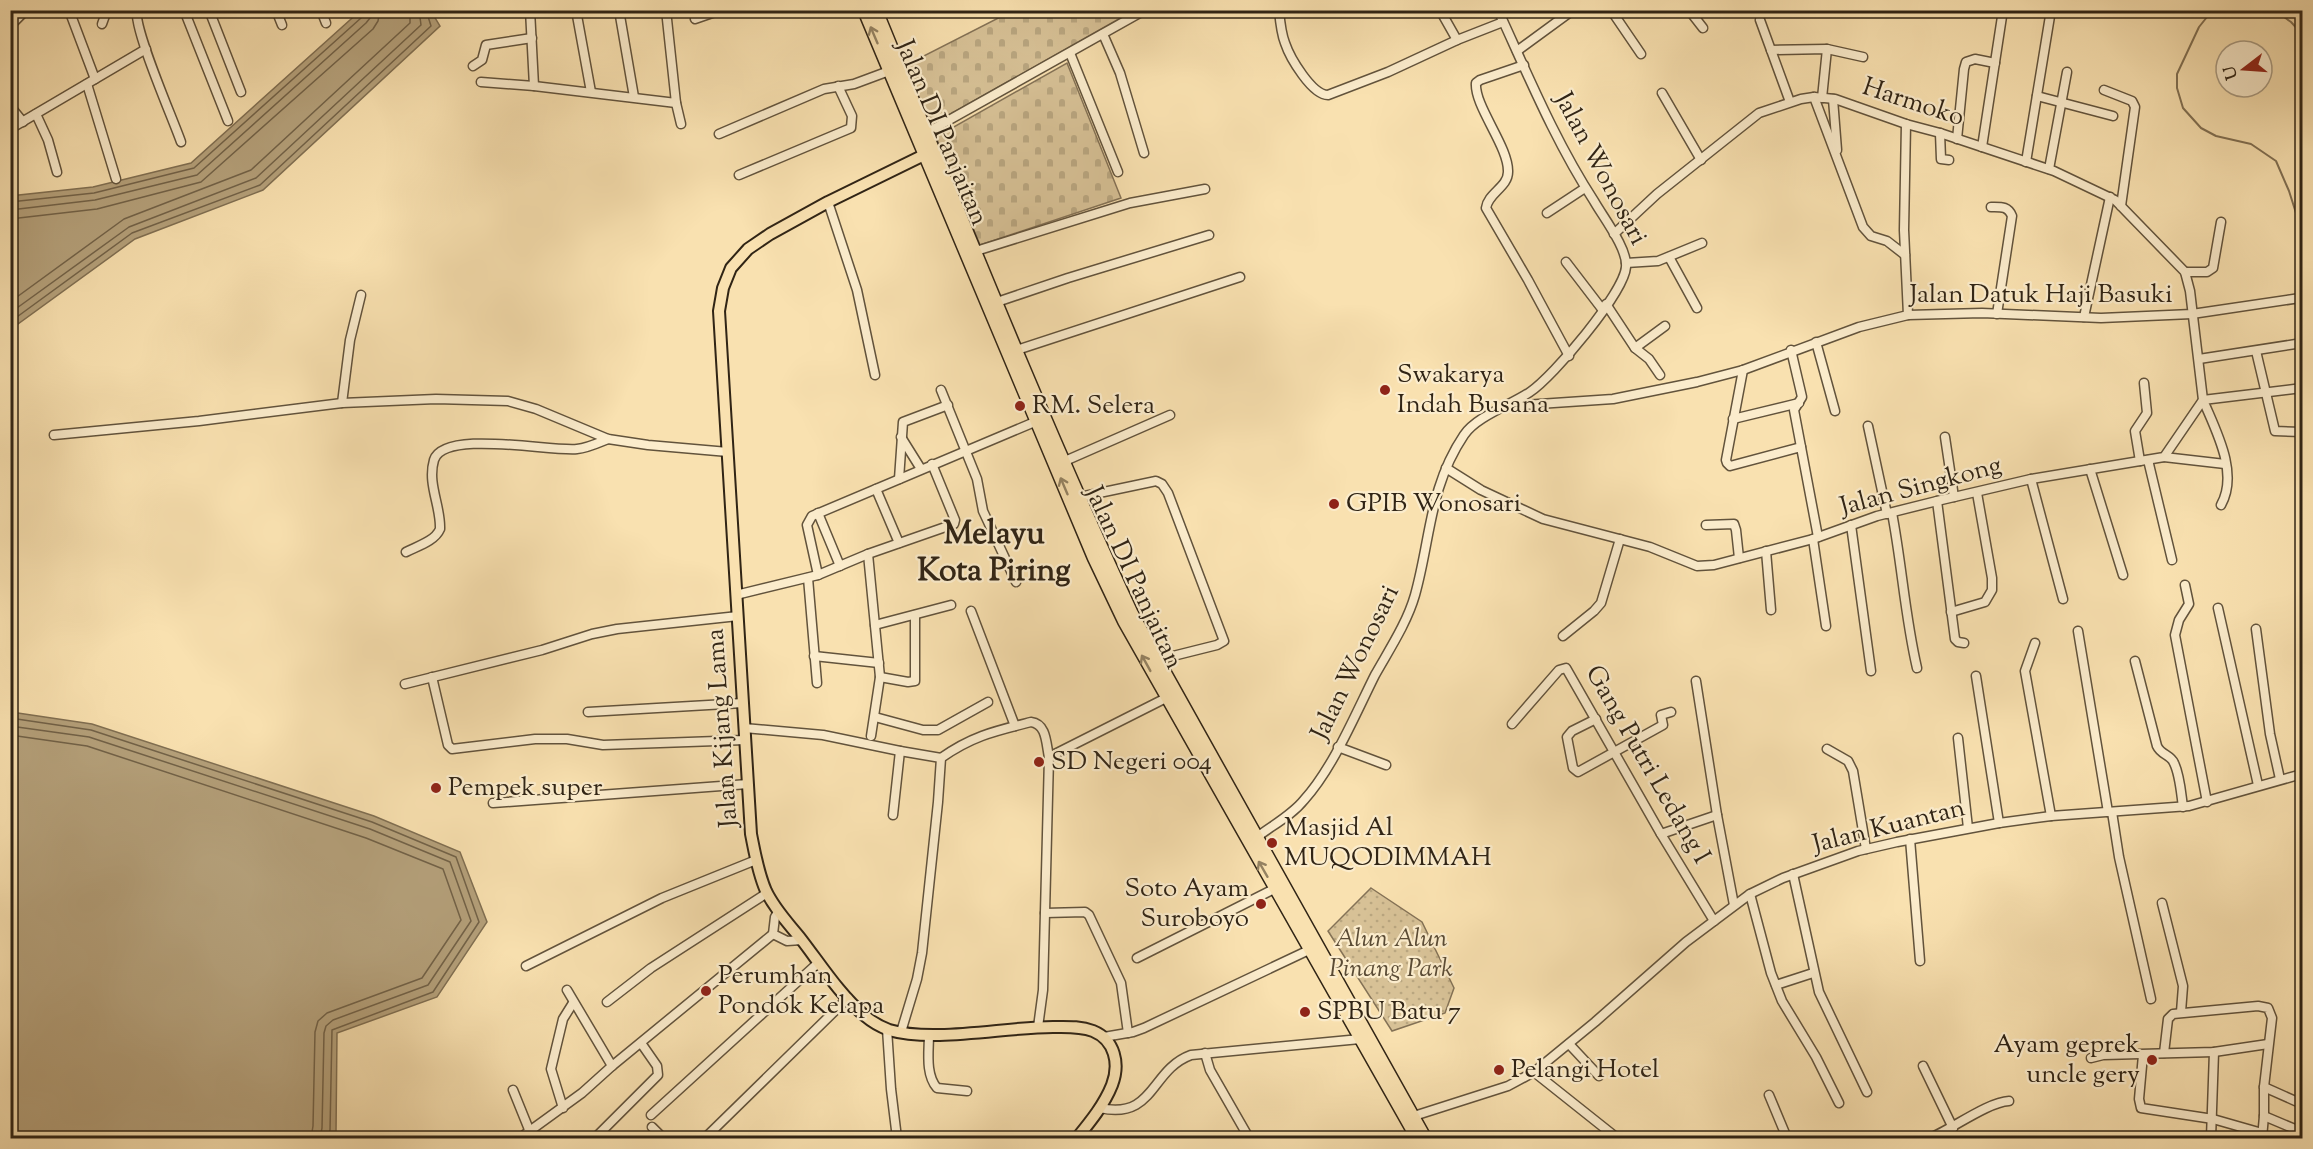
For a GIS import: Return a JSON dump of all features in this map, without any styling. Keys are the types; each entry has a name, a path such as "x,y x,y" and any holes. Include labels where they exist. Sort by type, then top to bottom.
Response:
{"highway":[{"name":"Jalan DI Panjaitan","path":"864,10 1037,421 1080,497 1132,614 1425,1138"},
{"name":"Jalan DI Panjaitan","path":"876,10 1017,350 1094,558 1124,621 1417,1138"}],"main road":[{"name":"Jalan Kijang Lama","path":"924,155 828,202 770,234 736,260 726,277 719,311 744,740 751,834 756,860 767,893 778,912 848,998 868,1019 887,1029 929,1034 1038,1027 1080,1028 1104,1037"},
{"path":"1077,1138 1100,1108 1112,1085 1116,1063 1113,1049 1104,1037"}],"street":[{"path":"10,26 26,10"},
{"path":"69,10 91,82 116,179"},
{"path":"102,24 106,10"},
{"path":"137,10 137,22 181,142"},
{"path":"184,10 228,121"},
{"path":"209,10 241,92"},
{"path":"276,10 282,25"},
{"path":"321,10 326,23"},
{"path":"530,10 534,86"},
{"path":"576,10 591,92"},
{"path":"619,10 634,97"},
{"path":"666,10 676,103 681,124"},
{"path":"695,20 721,10"},
{"path":"926,133 1145,10"},
{"path":"1279,10 1284,42 1309,83 1323,95 1329,95 1388,72 1457,40 1503,22"},
{"path":"1440,10 1457,40"},
{"name":"Jalan Wonosari","path":"1257,837 1303,802 1320,781 1338,747 1413,600 1422,570 1432,509 1446,468 1469,429 1477,422 1541,385 1569,356 1623,277 1626,263 1614,234 1585,188 1551,126 1498,10"},
{"path":"1517,51 1573,10"},
{"path":"1611,10 1641,54"},
{"path":"1689,10 1703,28"},
{"path":"1982,147 2003,10"},
{"path":"2026,162 2051,12 2037,10"},
{"path":"1760,20 1790,102"},
{"path":"1103,34 1120,73 1144,153"},
{"path":"473,66 482,60 486,45 532,38"},
{"path":"10,129 146,49"},
{"path":"1772,50 1827,49 1863,57"},
{"path":"1827,49 1818,97 1838,163 1867,233 1887,241 1905,255"},
{"path":"1070,53 1118,172"},
{"path":"1958,139 1966,62 1975,59 1995,63"},
{"path":"1524,65 1476,83 1476,93 1509,171 1508,177 1489,199 1486,208 1569,356"},
{"path":"719,134 824,89 854,84 889,71"},
{"path":"2049,170 2067,72"},
{"path":"481,82 591,92 676,103"},
{"path":"739,175 851,128 852,116 838,86"},
{"path":"2104,90 2132,101 2135,107 2121,206"},
{"path":"1662,93 1701,160"},
{"path":"2037,96 2113,116"},
{"name":"Harmoko","path":"1614,234 1657,194 1760,113 1790,102 1818,97 1833,99 2049,170 2110,197 2185,272 2190,291 2192,314"},
{"path":"1833,99 1838,163"},
{"path":"10,106 23,122"},
{"path":"36,114 48,140 57,172"},
{"path":"1905,124 1905,255 1908,315"},
{"path":"1940,133 1941,159 1949,160"},
{"path":"1547,213 1585,188"},
{"path":"976,252 1130,203 1205,189"},
{"path":"2084,317 2110,197"},
{"path":"828,202 857,290 875,375"},
{"path":"1991,207 2004,207 2010,211 2013,223 1997,314"},
{"path":"2185,272 2207,272 2213,268 2221,222"},
{"path":"997,302 1209,235"},
{"path":"1626,263 1658,261 1702,243"},
{"path":"1669,257 1697,308"},
{"path":"1566,262 1635,348 1649,359 1660,375"},
{"path":"1017,350 1240,277"},
{"path":"342,403 350,340 361,295"},
{"path":"2221,505 2228,488 2225,464 2219,436 2203,400 2192,314 2300,298"},
{"name":"Jalan Datuk Haji Basuki","path":"1508,406 1613,399 1697,382 1743,370 1791,350 1859,327 1908,315 1997,314 2084,317 2192,314"},
{"path":"1635,348 1665,326"},
{"path":"1816,342 1834,411"},
{"path":"2199,359 2302,343"},
{"path":"1791,350 1801,394 1794,410 1815,538 1826,626"},
{"path":"2256,351 2276,431 2302,432"},
{"path":"1743,370 1726,459 1730,466 1801,447"},
{"path":"2144,382 2147,413 2135,431 2172,560"},
{"path":"2203,400 2302,388"},
{"path":"941,390 977,479 983,511 1016,582"},
{"path":"54,435 199,421 342,403 436,399 508,401 536,409 608,438 648,446 728,452"},
{"path":"2164,457 2203,400"},
{"path":"1733,419 1799,403"},
{"path":"899,479 904,421 948,405"},
{"path":"1060,463 1170,415"},
{"path":"818,575 807,525 810,518 1037,421"},
{"path":"1868,426 1903,577 1908,627 1917,668"},
{"path":"901,437 921,469"},
{"path":"1945,437 1954,497"},
{"path":"406,552 438,535 440,529 432,486 432,470 435,457 441,451 474,444 576,449 608,438"},
{"name":"Jalan Singkong","path":"1446,468 1481,490 1543,519 1650,547 1697,566 1714,565 1815,538 1889,514 2031,479 2164,457 2225,464"},
{"path":"736,594 818,575 868,554 955,523 933,464"},
{"path":"2090,469 2122,575"},
{"path":"2031,479 2063,599"},
{"path":"1080,497 1156,482 1165,486 1224,641 1217,645 1157,660"},
{"path":"876,489 899,543"},
{"path":"1951,612 1985,602 1993,585 1977,493"},
{"path":"1937,501 1955,639 1964,643"},
{"path":"818,513 840,566"},
{"path":"1706,525 1734,524 1739,558"},
{"path":"1851,525 1871,671"},
{"path":"1563,636 1601,603 1620,539"},
{"path":"1766,550 1771,610"},
{"path":"868,554 880,677 872,736"},
{"path":"808,578 817,683"},
{"path":"2185,585 2189,604 2179,620 2175,635 2207,802"},
{"path":"875,625 951,605"},
{"path":"2218,608 2258,785"},
{"path":"971,610 1015,726"},
{"path":"880,677 915,681 915,615"},
{"path":"405,684 609,631 738,616"},
{"path":"2256,628 2270,734 2280,779"},
{"path":"2078,631 2119,858 2151,999"},
{"path":"2302,640 2302,645"},
{"path":"2035,643 2025,671 2051,816"},
{"path":"814,657 879,663"},
{"path":"2135,661 2157,746 2161,753 2171,759 2175,765 2183,807"},
{"name":"Gang Putri Ledang I","path":"1512,724 1551,678 1564,667 1714,921"},
{"path":"1976,676 1999,823"},
{"path":"432,677 448,746 452,750 535,739 567,739 603,745 744,740"},
{"path":"1696,681 1716,815 1734,905"},
{"path":"1049,757 1166,698"},
{"path":"875,717 923,730 938,730 988,702"},
{"path":"588,712 743,703"},
{"path":"1596,719 1572,731 1567,737 1573,768 1581,771 1616,752 1663,725 1661,715 1671,712"},
{"path":"744,728 823,735 941,758 970,739 1031,722 1041,725 1049,757 1043,1000 1038,1027"},
{"path":"1958,738 1968,828"},
{"path":"1338,747 1386,765"},
{"path":"1827,749 1848,761 1853,771 1866,849"},
{"path":"893,814 900,751"},
{"path":"901,1032 917,979 922,953 941,758"},
{"name":"Jalan Kuantan","path":"1414,1116 1508,1086 1534,1072 1686,942 1734,905 1750,894 1793,874 1866,849 1910,839 2051,816 2183,807 2302,774"},
{"path":"494,803 748,784"},
{"path":"1661,834 1716,815"},
{"path":"1910,839 1920,961"},
{"path":"526,966 653,902 756,860"},
{"path":"1793,874 1813,974 1827,1012 1868,1092"},
{"path":"1137,958 1274,889"},
{"path":"607,1002 651,968 767,893"},
{"path":"1750,894 1782,1001 1816,1058 1839,1103"},
{"path":"2162,903 2183,986 2181,1012"},
{"path":"520,1138 563,1108 773,934 778,912"},
{"path":"1045,913 1084,912 1089,915 1112,966 1117,972 1128,1034"},
{"path":"773,934 787,941 802,940"},
{"path":"1104,1037 1128,1034 1309,950"},
{"path":"651,1115 818,963"},
{"path":"1776,984 1813,974"},
{"path":"567,990 612,1066"},
{"path":"705,1138 848,998"},
{"path":"563,1108 551,1069 563,1019 573,1003"},
{"path":"2143,1055 2139,1100 2141,1108 2213,1119 2262,1136 2271,1014 2268,1008 2264,1006 2173,1014 2168,1019 2164,1053"},
{"path":"887,1029 897,1138"},
{"path":"929,1034 929,1069 934,1084 937,1088 967,1091"},
{"path":"1100,1108 1120,1111 1136,1106 1158,1085 1173,1065 1191,1054 1360,1039"},
{"path":"595,1138 658,1075 657,1066 641,1043"},
{"path":"1569,1044 1599,1076"},
{"path":"2091,1058 2103,1055 2214,1052 2268,1044"},
{"path":"2211,1138 2214,1052"},
{"path":"1204,1053 1213,1076 1249,1138"},
{"path":"1923,1066 1953,1128"},
{"path":"1534,1072 1617,1138"},
{"path":"2264,1087 2302,1104"},
{"path":"513,1090 530,1132"},
{"path":"1769,1095 1787,1138"},
{"path":"1930,1138 1953,1128 2000,1101 2009,1101"},
{"path":"2264,1116 2302,1132"},
{"path":"652,1127 663,1138"}],"green space":[{"path":"1012,11 1133,11 931,125 904,66"},
{"path":"1067,63 1121,198 980,245 936,137"},
{"name":"Alun Alun Pinang Park","path":"1371,888 1422,922 1454,988 1445,1013 1392,1031 1328,931"}],"water":[{"path":"360,11 431,11 440,26 263,190 135,239 11,329 10,196 93,187 191,163"},
{"path":"11,712 92,724 374,816 460,852 487,922 437,997 337,1033 336,1133 332,1138 11,1138"}],"waterway":[{"path":"2218,10 2207,17 2199,27 2177,74 2177,88 2183,108 2201,128 2216,136 2251,144 2276,161 2296,213 2296,228 2302,248"},
{"path":"2274,10 2291,22 2302,34"}],"place":[{"name":"Swakarya Indah Busana","path":"1385,390"},
{"name":"RM. Selera","path":"1020,406"},
{"name":"GPIB Wonosari","path":"1334,504"},
{"name":"SD Negeri 004","path":"1039,762"},
{"name":"Pempek super","path":"436,788"},
{"name":"Masjid Al MUQODIMMAH","path":"1272,843"},
{"name":"Soto Ayam Suroboyo","path":"1261,904"},
{"name":"Perumhan Pondok Kelapa","path":"706,991"},
{"name":"SPBU Batu 7","path":"1305,1012"},
{"name":"Ayam geprek uncle gery","path":"2152,1060"},
{"name":"Pelangi Hotel","path":"1499,1070"}],"district":[{"name":"Melayu Kota Piring","path":"994,554"}]}
